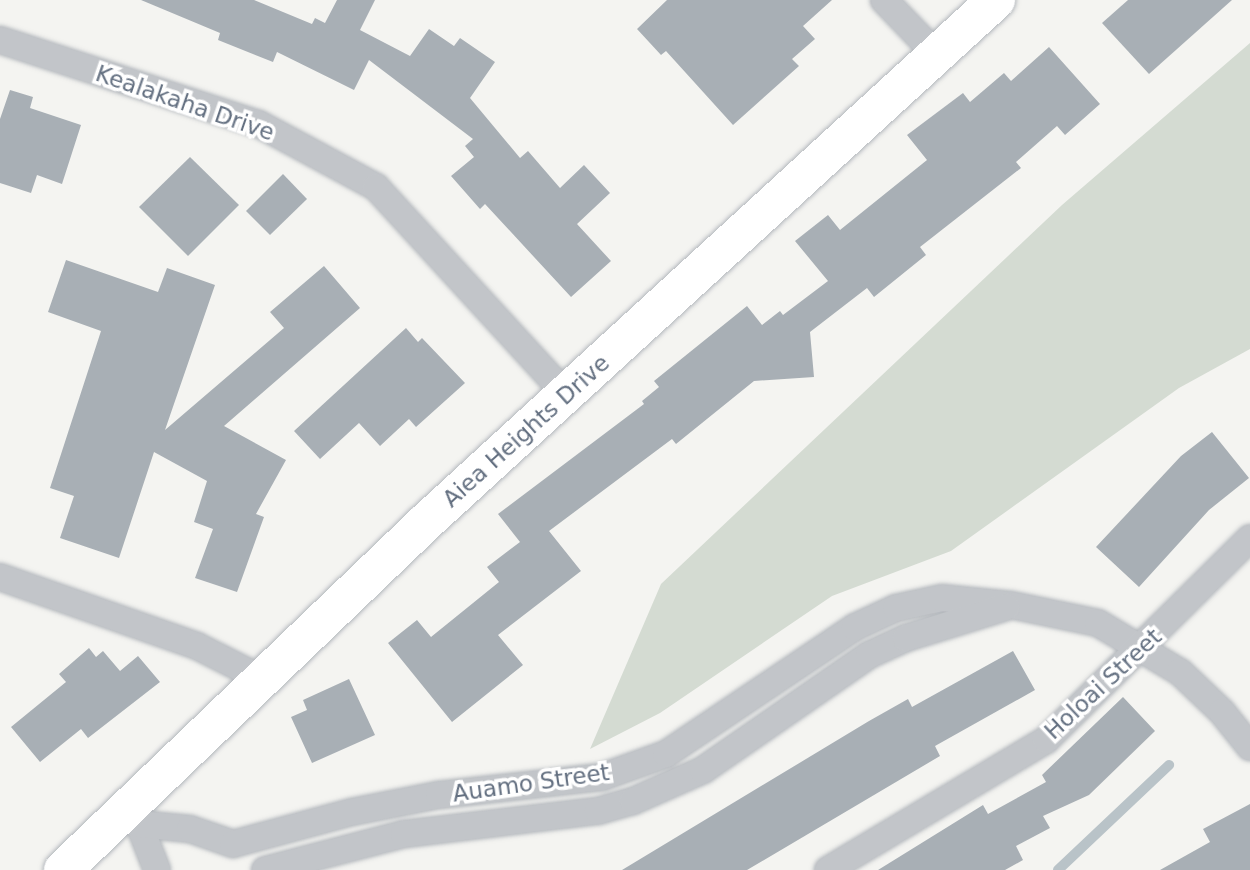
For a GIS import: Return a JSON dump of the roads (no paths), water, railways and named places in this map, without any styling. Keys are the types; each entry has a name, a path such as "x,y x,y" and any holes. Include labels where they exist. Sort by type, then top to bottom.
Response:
{"street":[{"path":"884,0 937,55"},
{"name":"Aiea Heights Drive","path":"63,870 132,818 262,679 566,394 996,0"},
{"name":"Kealakaha Drive","path":"0,40 259,124 376,187 566,394"},
{"name":"Holoai Street","path":"828,870 1046,740 1143,647 1250,538"},
{"path":"0,577 197,646 262,679"},
{"name":"Auamo Street","path":"132,818 190,829 233,844 352,812 439,795 602,777 666,754 855,627 896,608 942,598 1011,605 1098,623 1143,647 1222,712 1250,747"},
{"name":"Auamo Street","path":"265,870 404,834 586,813 634,801 703,771 869,655 906,638 1011,605"},
{"path":"132,818 157,870"}],"waterway":[{"path":"1058,870 1169,765"}]}
